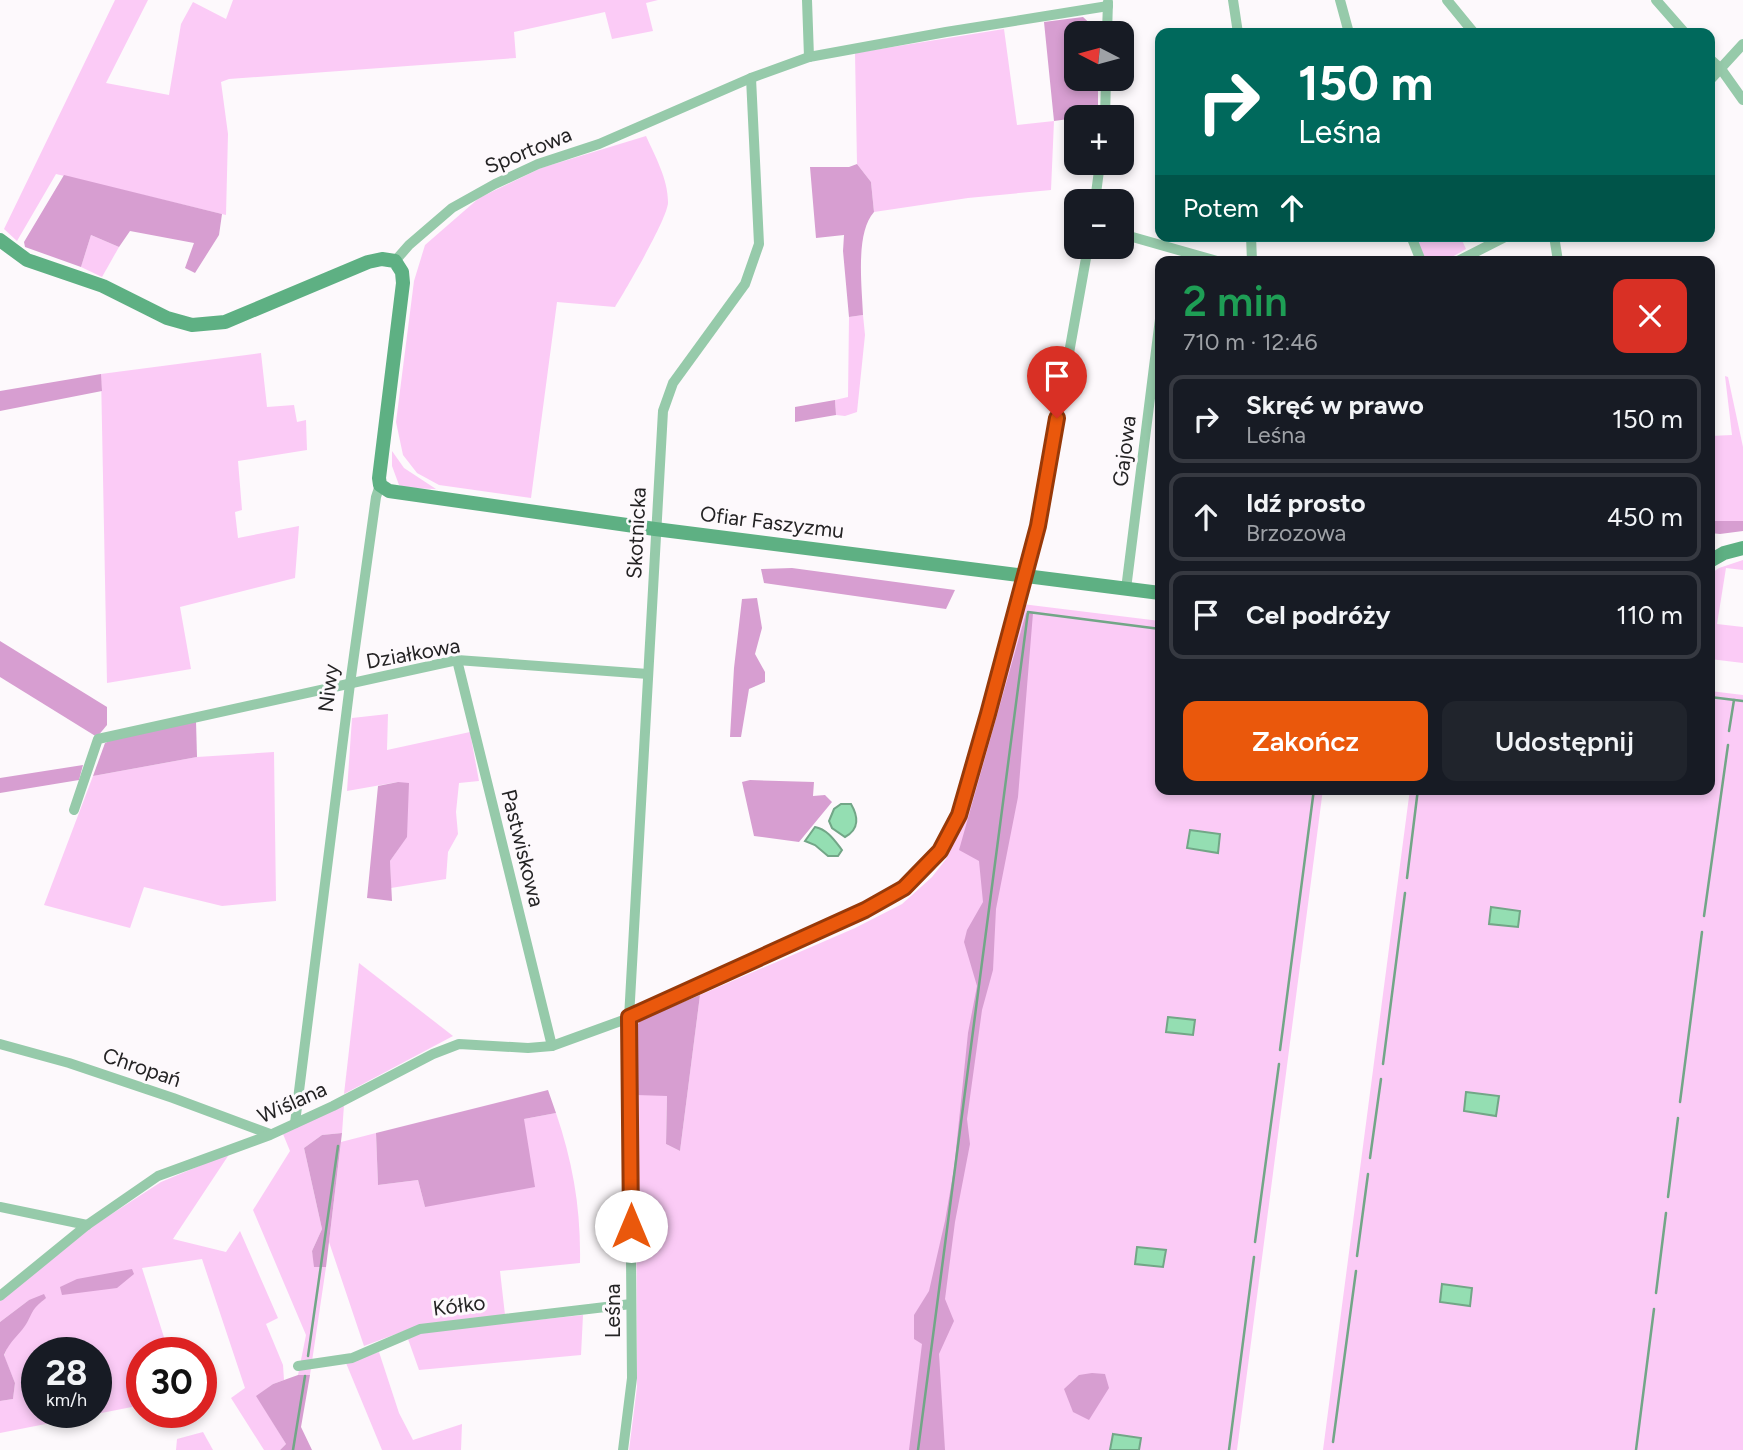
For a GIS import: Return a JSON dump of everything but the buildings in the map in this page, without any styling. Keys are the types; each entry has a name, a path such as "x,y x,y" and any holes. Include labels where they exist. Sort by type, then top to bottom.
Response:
{"street":[{"path":"807,0 809,57"},
{"path":"1233,0 1237,28"},
{"path":"1340,0 1348,28"},
{"path":"1447,0 1470,28"},
{"path":"1656,0 1681,28"},
{"path":"1107,21 1108,3"},
{"name":"Sportowa","path":"395,261 409,245 453,208 495,184 538,164 599,144 751,78 809,57 1108,3"},
{"path":"1715,75 1743,44"},
{"path":"1715,64 1743,100"},
{"name":"Skotnicka","path":"629,1017 663,411 673,383 745,285 759,244 751,78"},
{"path":"1134,238 1199,256"},
{"path":"0,240 27,260 103,286 167,318 192,325 225,322 368,262 382,259 395,261"},
{"path":"1468,256 1495,242"},
{"path":"1168,256 1169,248"},
{"path":"629,1017 865,910 904,888 940,851 959,815 1038,526 1086,259"},
{"name":"Niwy","path":"295,1124 350,684 376,497 380,485 403,283 402,272 395,261"},
{"name":"Gajowa","path":"1126,589 1155,359"},
{"name":"Ofiar Faszyzmu","path":"380,485 397,493 655,529 1155,592"},
{"path":"1715,558 1743,548"},
{"name":"Działkowa","path":"74,810 98,739 457,660 648,674"},
{"name":"Pastwiskowa","path":"457,660 552,1046"},
{"name":"Wiślana","path":"0,1296 88,1225 158,1176 295,1124 433,1054 458,1044 528,1048 552,1046 629,1017"},
{"name":"Leśna","path":"623,1450 632,1378 629,1017"},
{"name":"Chropań","path":"0,1044 147,1089 270,1135"},
{"path":"0,1207 88,1225"},
{"name":"Kółko","path":"298,1366 352,1358 420,1329 631,1304"}],"shaded area":[{"path":"115,0 148,0 106,83 169,95 181,24 193,2 226,19 233,0 658,0 646,3 653,31 612,39 605,12 514,32 516,58 229,79 221,82 228,134 226,215 56,174 17,241 4,229"},
{"path":"1083,17 1087,21 1064,21 1064,91 1098,91 1098,105 1064,105 1064,120 1054,121 1044,22"},
{"path":"1004,29 1017,125 1054,121 1051,190 968,198 874,212 871,182 857,164 855,53"},
{"path":"646,136 666,185 666,210 646,254 615,307 557,302 531,498 439,485 417,473 403,455 396,422 414,281 425,245 479,198 541,168"},
{"path":"857,164 871,182 874,212 868,221 862,246 863,315 849,317 844,235 816,238 810,167 849,167"},
{"path":"64,175 222,214 219,235 195,273 185,268 194,243 130,231 119,247 91,235 81,267 25,247 24,242"},
{"path":"91,235 119,247 102,277 81,267"},
{"path":"1418,242 1463,242 1466,249 1454,256 1424,256"},
{"path":"863,315 865,335 857,412 845,416 836,415 835,400 848,397 849,317"},
{"path":"261,353 267,407 294,405 297,422 306,420 307,450 238,461 242,510 235,512 238,538 299,526 295,578 180,607 191,669 107,683 101,374"},
{"path":"101,374 102,391 0,411 0,391"},
{"path":"1725,376 1728,377 1743,447 1743,521 1715,521 1715,436 1732,435"},
{"path":"835,400 836,415 795,422 795,407"},
{"path":"392,451 404,468 436,489 407,488 399,485 392,466"},
{"path":"1715,521 1743,521 1743,531 1715,534"},
{"path":"1743,560 1743,570 1726,568 1717,624 1743,627 1743,663 1715,660 1715,571"},
{"path":"792,568 955,590 946,609 764,583 761,569"},
{"path":"757,598 762,628 755,654 765,672 765,682 749,689 741,737 730,737 742,599"},
{"path":"1022,604 1155,620 1155,795 1322,795 1237,1450 629,1450 637,1387 636,1095 667,1095 666,1144 680,1151 700,995 855,928 902,904 932,877 946,859 968,808"},
{"path":"1026,613 1033,613 1018,797 996,909 993,970 982,1010 967,1119 970,1144 955,1222 945,1299 954,1321 939,1354 945,1450 909,1450 922,1344 914,1339 914,1315 929,1291 945,1221 954,1169 968,1033 977,986 964,942 967,930 983,902 979,861 959,850"},
{"path":"0,641 107,707 107,725 97,737 0,677"},
{"path":"1715,692 1743,695 1743,1450 1323,1450 1409,795 1715,795"},
{"path":"388,714 387,750 470,732 479,781 459,783 456,812 458,834 448,852 446,879 391,888 390,861 407,836 398,782 347,791 352,718"},
{"path":"196,721 197,757 93,776 105,743"},
{"path":"274,752 276,901 222,906 144,887 130,928 44,905 93,776 197,757"},
{"path":"83,765 79,780 0,793 0,778"},
{"path":"742,782 814,782 813,796 825,795 832,802 799,842 754,836"},
{"path":"409,783 407,837 390,861 392,901 367,898 378,786"},
{"path":"841,804 851,804 856,818 853,830 845,837 832,828 829,821 834,809"},
{"path":"815,827 827,833 837,843 842,850 838,856 828,856 815,845 805,841"},
{"path":"1190,830 1220,834 1218,853 1187,848"},
{"path":"1491,907 1520,911 1518,927 1489,924"},
{"path":"359,963 453,1036 344,1094"},
{"path":"700,995 680,1151 666,1144 667,1096 636,1095 635,1031 640,1020"},
{"path":"1168,1017 1195,1020 1193,1035 1166,1032"},
{"path":"548,1090 556,1113 524,1119 535,1187 425,1207 418,1180 378,1185 376,1133"},
{"path":"1466,1092 1499,1096 1496,1116 1464,1111"},
{"path":"344,1105 342,1133 322,1135 304,1148 322,1229 312,1251 315,1267 326,1267 310,1375 298,1375 306,1335 253,1210 290,1151 283,1134"},
{"path":"556,1113 575,1186 580,1263 500,1271 505,1315 420,1325 364,1346 329,1242 341,1142 376,1133 378,1185 418,1180 425,1207 524,1119"},
{"path":"342,1133 326,1267 314,1267 312,1251 322,1229 304,1148 322,1135"},
{"path":"230,1153 173,1239 226,1252 240,1231 278,1318 266,1324 283,1365 284,1380 273,1384 257,1396 286,1444 280,1450 264,1450 231,1398 245,1388 202,1259 142,1268 164,1337 126,1337 126,1408 112,1411 112,1337 21,1337 21,1428 25,1428 0,1433 0,1401 13,1399 15,1383 4,1356 9,1342 28,1321 31,1311 45,1298 29,1300 0,1322 0,1301 93,1226 161,1182"},
{"path":"1137,1247 1166,1250 1163,1267 1135,1264"},
{"path":"132,1269 134,1274 117,1288 62,1295 60,1287 77,1279"},
{"path":"1442,1284 1472,1288 1470,1306 1440,1302"},
{"path":"44,1294 46,1298 35,1308 4,1355 15,1383 13,1399 0,1401 0,1322 29,1300"},
{"path":"583,1315 581,1355 419,1370 408,1339 423,1332"},
{"path":"379,1352 399,1413 413,1440 462,1424 461,1450 382,1450 346,1363"},
{"path":"1105,1374 1109,1388 1089,1420 1073,1412 1064,1389 1079,1375"},
{"path":"298,1375 310,1375 301,1427 312,1450 280,1450 286,1444 256,1396 273,1384"},
{"path":"203,1432 213,1450 176,1450 177,1439"},
{"path":"1113,1434 1141,1438 1139,1450 1110,1450"}],"waterway":[{"path":"918,1450 1028,612 1155,628"},
{"path":"1715,698 1743,701"},
{"path":"1729,731 1734,700"},
{"path":"1704,916 1728,745"},
{"path":"1280,1050 1313,795"},
{"path":"1407,878 1417,795"},
{"path":"1383,1064 1405,893"},
{"path":"1680,1102 1702,932"},
{"path":"1255,1242 1279,1064"},
{"path":"1370,1158 1381,1079"},
{"path":"1668,1197 1678,1118"},
{"path":"308,1356 338,1146"},
{"path":"1357,1256 1368,1174"},
{"path":"1656,1293 1666,1213"},
{"path":"1229,1450 1254,1257"},
{"path":"1333,1442 1356,1271"},
{"path":"1636,1450 1654,1309"},
{"path":"293,1450 305,1376"}],"route":[{"path":"631,1226 629,1017 865,910 904,888 940,851 959,815 988,714 1038,526 1057,418"}]}
